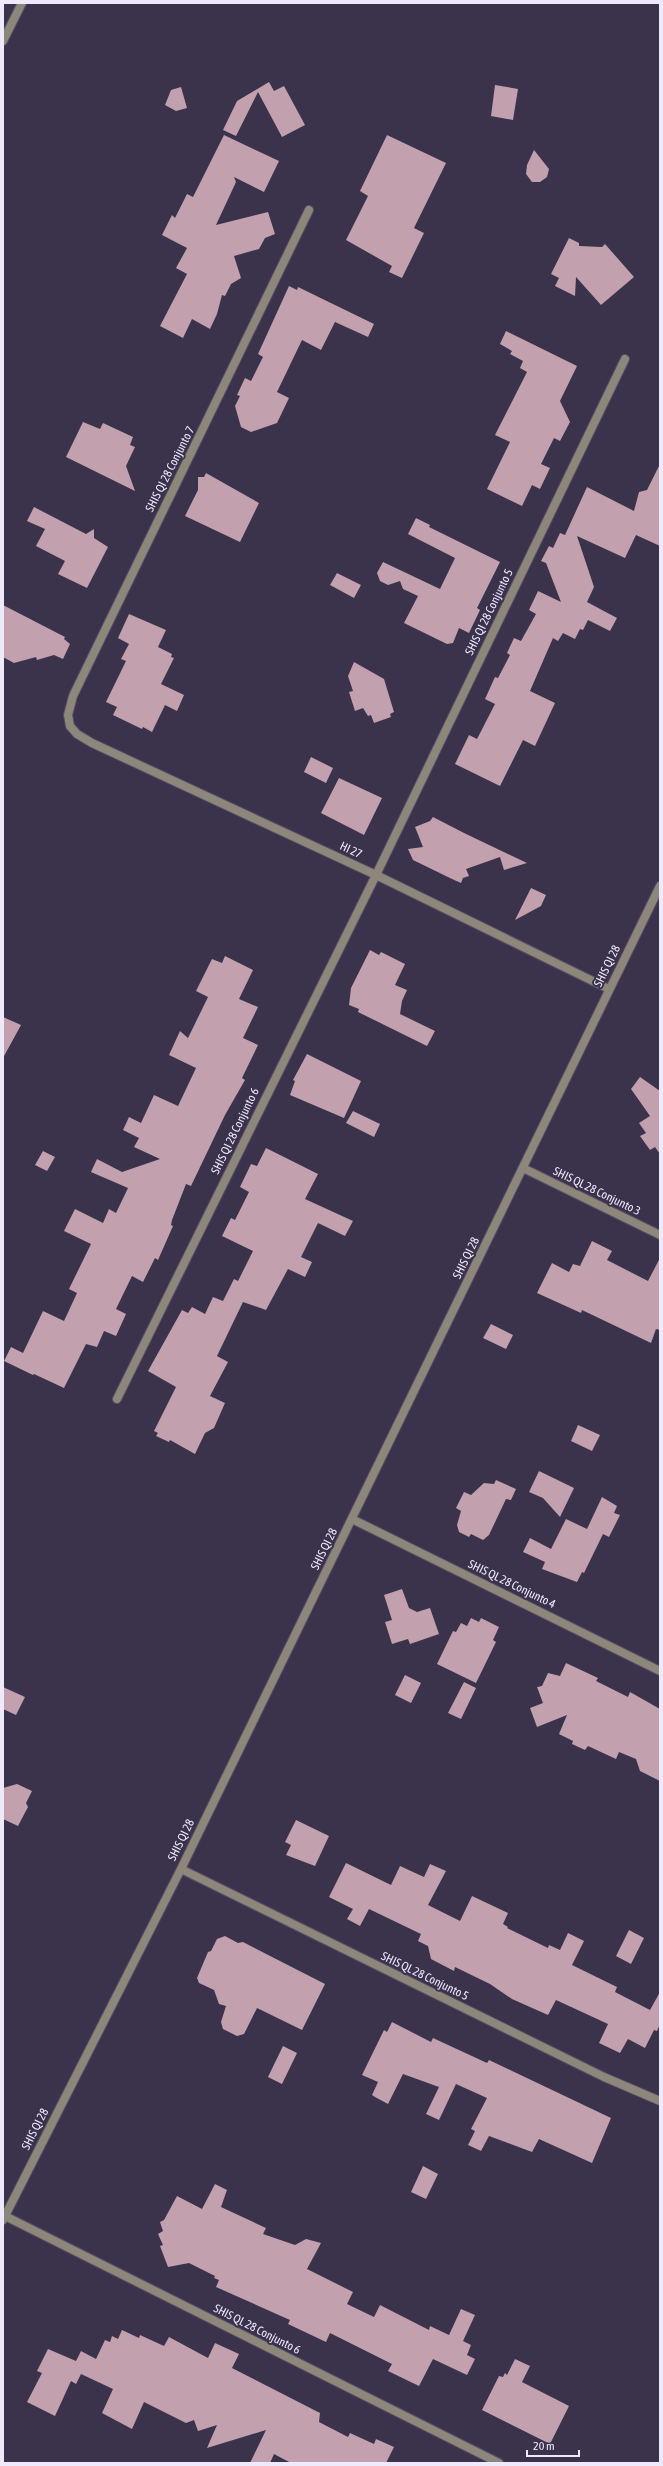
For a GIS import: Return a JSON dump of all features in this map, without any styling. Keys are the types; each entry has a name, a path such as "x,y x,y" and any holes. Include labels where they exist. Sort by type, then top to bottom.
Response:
{"street":[{"path":"3,41 22,3"},
{"name":"SHIS QI 28 Conjunto 7","path":"81,737 72,729 68,719 73,696 310,210"},
{"name":"SHIS QI 28 Conjunto 5","path":"376,875 624,359"},
{"name":"HI 27","path":"81,737 376,875 609,989"},
{"name":"SHIS QI 28 Conjunto 6","path":"117,1399 376,875"},
{"name":"SHIS QI 28","path":"4,2218 181,1869 660,886"},
{"name":"SHIS QL 28 Conjunto 3","path":"523,1168 660,1235"},
{"name":"SHIS QL 28 Conjunto 4","path":"352,1519 660,1671"},
{"name":"SHIS QL 28 Conjunto 5","path":"181,1869 597,2073 660,2101"},
{"name":"SHIS QL 28 Conjunto 6","path":"4,2218 499,2463"}],"building":[{"path":"269,82 274,91 284,86 305,125 282,137 258,92 236,136 223,130 237,101"},
{"path":"495,85 518,89 513,120 491,116"},
{"path":"181,87 187,108 176,111 165,105 171,90"},
{"path":"224,135 279,161 264,192 234,177 236,182 216,225 268,212 275,234 265,238 259,249 234,256 241,278 231,284 225,296 222,295 217,314 210,329 192,319 183,338 160,326 187,274 176,268 187,248 162,235 172,215 175,218 187,194 193,197"},
{"path":"387,135 446,163 414,228 424,233 402,278 389,272 392,266 346,240 368,196 360,191"},
{"path":"534,150 549,169 547,177 540,182 532,182 526,174 527,165"},
{"path":"569,238 579,243 579,246 602,247 605,244 634,277 601,305 576,277 575,296 555,286 559,278 551,274"},
{"path":"289,286 297,290 298,287 374,324 368,337 335,322 321,350 302,340 277,392 289,398 277,423 251,432 241,427 235,406 240,396 237,395 245,378 251,381 263,357 258,354"},
{"path":"506,331 577,366 560,401 570,422 560,441 554,438 541,464 550,468 540,489 532,485 522,506 487,489 510,442 495,435 527,372 520,368 523,361 510,354 512,351 500,344"},
{"path":"83,422 100,429 103,423 133,437 130,445 135,447 126,466 135,491 66,457"},
{"path":"660,464 660,546 636,535 625,558 577,536 594,587 587,602 617,618 610,631 588,620 583,630 580,629 575,639 563,633 558,641 553,638 530,691 555,703 535,746 523,740 500,786 455,764 469,735 477,739 495,704 485,699 495,677 498,678 510,655 507,653 514,638 521,641 536,614 529,610 538,591 561,602 546,563 541,561 549,546 553,548 560,533 565,535 587,487 634,511 639,492 647,490"},
{"path":"206,473 259,503 240,542 185,516 198,490 198,477 204,477"},
{"path":"34,507 86,534 94,529 94,538 108,547 87,588 58,574 65,561 36,546 45,529 27,521"},
{"path":"416,518 430,525 429,527 500,562 477,608 480,610 469,633 459,628 453,643 447,644 404,623 418,596 403,589 400,581 388,585 380,581 377,573 383,562 440,589 455,558 408,534"},
{"path":"337,573 361,585 354,598 330,585"},
{"path":"3,605 65,637 64,639 70,644 63,659 54,655 37,660 36,657 14,663 3,657"},
{"path":"129,614 166,630 158,647 172,654 171,657 174,658 161,684 184,695 177,711 165,705 152,732 143,727 142,729 113,715 117,707 106,702 126,661 121,659 129,644 118,638"},
{"path":"354,662 384,679 394,712 390,714 391,717 374,723 371,715 368,716 363,708 355,711 349,692 353,691 348,676"},
{"path":"311,757 333,768 326,783 304,772"},
{"path":"339,778 382,798 364,835 321,813"},
{"path":"433,817 527,863 504,870 500,857 466,869 469,876 463,878 461,883 413,860 408,849 423,847 415,827 430,821"},
{"path":"531,888 546,895 541,906 515,920"},
{"path":"370,950 379,955 381,952 405,964 395,985 407,990 402,1001 400,1014 435,1031 427,1046 358,1012 359,1009 349,1005 351,988"},
{"path":"225,956 253,970 239,999 258,1007 243,1038 258,1045 242,1078 245,1080 225,1115 191,1186 186,1184 172,1220 171,1225 173,1226 158,1260 155,1258 143,1282 132,1276 116,1309 126,1314 116,1336 104,1331 97,1347 86,1344 64,1388 4,1361 11,1347 23,1353 43,1311 64,1321 77,1293 69,1289 91,1244 64,1231 75,1209 103,1223 109,1209 116,1213 128,1188 91,1172 97,1159 122,1172 160,1159 134,1147 139,1138 123,1130 129,1117 141,1123 154,1095 178,1106 196,1068 169,1055 180,1031 188,1038 208,997 196,991 212,959 222,963"},
{"path":"3,1017 21,1025 3,1058"},
{"path":"307,1054 361,1081 344,1118 290,1095 295,1081 293,1080"},
{"path":"640,1077 660,1091 660,1154 655,1147 650,1150 640,1136 646,1133 639,1123 650,1116 631,1089"},
{"path":"353,1111 380,1124 374,1137 346,1123"},
{"path":"266,1148 318,1174 305,1199 353,1221 345,1236 318,1223 301,1257 312,1262 305,1277 288,1269 266,1310 243,1302 217,1356 228,1362 210,1396 225,1403 214,1428 205,1433 195,1454 170,1440 169,1442 156,1436 158,1433 154,1431 176,1387 148,1371 182,1310 188,1313 192,1307 205,1314 213,1297 223,1301 234,1279 238,1281 253,1251 222,1236 231,1218 235,1220 249,1192 240,1187 251,1164 257,1166"},
{"path":"43,1151 55,1157 47,1171 35,1165"},
{"path":"592,1241 612,1251 607,1260 648,1281 660,1258 660,1330 656,1329 651,1343 582,1310 581,1313 537,1293 552,1263 569,1272 573,1264 580,1266"},
{"path":"491,1324 513,1335 506,1349 483,1338"},
{"path":"578,1425 600,1435 592,1451 571,1441"},
{"path":"539,1471 574,1488 560,1517 543,1498 529,1492"},
{"path":"496,1480 516,1489 511,1500 506,1499 489,1535 483,1540 471,1534 469,1537 459,1532 457,1525 461,1511 456,1508 464,1492 471,1495 484,1483 494,1484"},
{"path":"602,1497 617,1506 614,1513 620,1515 609,1537 603,1534 584,1573 582,1572 577,1582 542,1569 545,1562 523,1552 530,1538 551,1549 566,1519 587,1529"},
{"path":"402,1589 409,1608 417,1612 430,1608 439,1634 410,1644 408,1639 392,1644 385,1622 392,1620 384,1595"},
{"path":"471,1618 479,1622 481,1618 499,1627 493,1640 496,1642 476,1683 437,1664 453,1631 456,1632 461,1623 467,1626"},
{"path":"566,1663 598,1678 596,1681 628,1697 630,1692 660,1709 660,1781 640,1771 636,1759 619,1752 616,1759 588,1746 585,1750 572,1744 573,1741 559,1734 567,1715 537,1727 530,1708 543,1703 537,1687 542,1686 548,1673 560,1676"},
{"path":"405,1675 421,1683 411,1703 395,1695"},
{"path":"464,1682 476,1688 461,1719 448,1713"},
{"path":"3,1687 25,1697 16,1715 3,1709"},
{"path":"17,1784 32,1791 26,1803 28,1807 18,1826 3,1819 3,1788"},
{"path":"296,1820 329,1836 315,1866 286,1855 291,1845 285,1842"},
{"path":"346,1863 391,1885 400,1866 424,1877 430,1864 446,1871 428,1905 460,1921 472,1896 508,1913 503,1924 508,1927 507,1928 548,1948 549,1945 560,1950 568,1933 584,1941 572,1965 617,1987 615,1992 650,2010 660,1992 660,2024 657,2031 654,2030 645,2048 628,2039 620,2053 599,2043 608,2024 556,2000 548,2015 512,1999 490,1984 455,1967 454,1971 431,1959 428,1946 418,1941 421,1934 369,1909 360,1926 347,1919 353,1909 329,1897"},
{"path":"629,1930 644,1938 631,1964 616,1956"},
{"path":"225,1936 238,1943 243,1942 325,1984 302,2030 257,2008 244,2034 237,2036 223,2029 221,2022 226,2006 219,2004 214,1990 199,1983 197,1978 208,1952 211,1951 217,1939"},
{"path":"392,2022 431,2042 433,2038 487,2063 489,2060 611,2118 592,2163 539,2139 532,2152 489,2136 481,2151 468,2145 475,2131 471,2129 487,2098 456,2084 439,2120 426,2114 439,2087 403,2074 388,2104 372,2095 378,2082 362,2075 384,2030 387,2032"},
{"path":"283,2046 297,2053 282,2084 268,2077"},
{"path":"423,2166 438,2174 426,2199 411,2192"},
{"path":"215,2184 227,2190 221,2207 266,2228 263,2234 295,2245 306,2239 321,2243 307,2269 353,2292 347,2304 374,2317 380,2305 429,2330 430,2326 449,2335 461,2309 475,2315 463,2341 471,2345 467,2355 475,2359 467,2375 433,2359 419,2386 388,2371 392,2364 330,2333 326,2342 288,2324 290,2320 216,2287 219,2280 214,2278 215,2276 189,2263 168,2267 160,2246 163,2245 158,2234 163,2231 160,2222 164,2220 177,2196 202,2209"},
{"path":"122,2330 139,2338 140,2335 164,2346 169,2337 208,2358 215,2343 239,2354 232,2368 320,2413 319,2422 348,2437 350,2433 374,2444 376,2439 394,2447 386,2463 291,2463 274,2454 270,2463 250,2463 266,2430 207,2448 217,2425 198,2431 194,2420 186,2423 144,2402 132,2429 102,2413 113,2389 81,2374 76,2384 71,2381 55,2416 27,2402 42,2373 37,2371 48,2349 76,2361 81,2351 96,2359 105,2340 110,2342 112,2336 118,2339"},
{"path":"515,2359 530,2366 522,2382 569,2406 550,2444 482,2410 499,2376 503,2377 505,2373 507,2375"}]}
